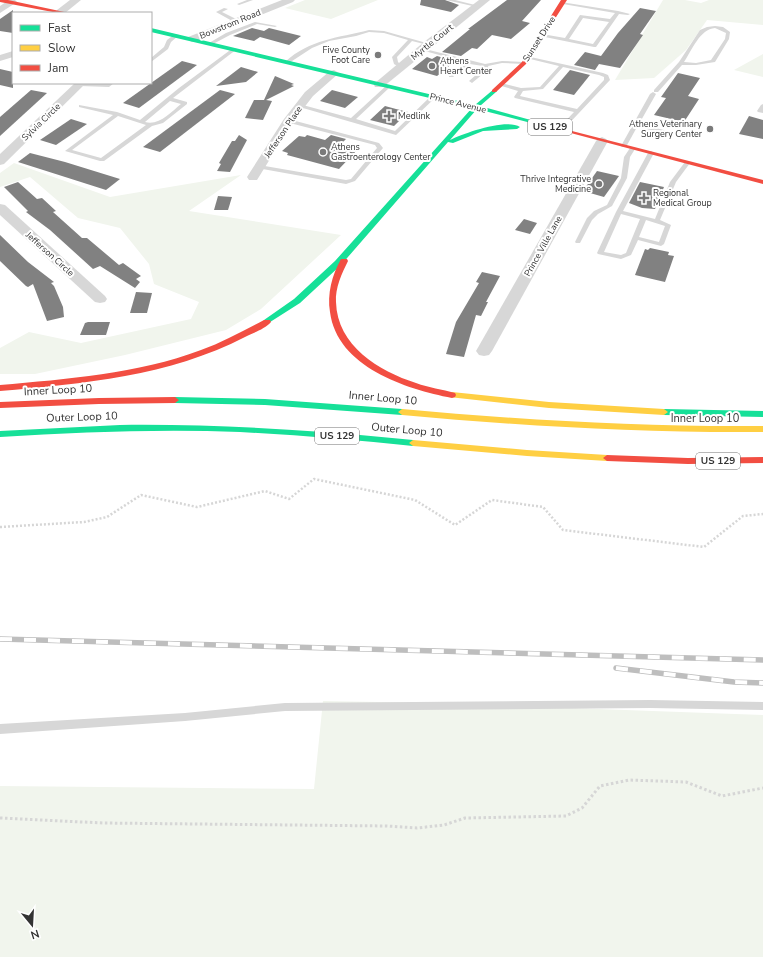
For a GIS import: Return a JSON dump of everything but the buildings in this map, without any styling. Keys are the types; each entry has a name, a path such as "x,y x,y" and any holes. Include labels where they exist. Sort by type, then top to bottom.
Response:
{"main road":[{"path":"0,0 63,12"},
{"name":"Sunset Drive","path":"349,251 437,149 476,108 526,60 563,1"},
{"name":"Prince Avenue","path":"152,30 476,108 763,182"},
{"path":"437,149 475,130 488,126 560,130"},
{"path":"0,388 103,378 136,372 168,364 218,347 275,318 298,301 349,251"},
{"path":"349,251 339,269 331,296 335,326 345,341 371,366 408,384 434,391 470,397 580,408 677,413 763,414"},
{"name":"Inner Loop 10","path":"0,405 73,401 193,399 341,406 486,420 602,428 678,430 763,429"},
{"name":"Outer Loop 10","path":"0,434 38,431 134,428 227,429 322,435 562,456 673,461 763,460"}],"street":[{"path":"63,12 76,0"},
{"name":"Bowstrom Road","path":"192,39 285,1"},
{"path":"0,10 12,2"},
{"name":"Myrtle Court","path":"383,86 401,67 425,46 481,3"},
{"path":"0,58 12,54"},
{"name":"Jefferson Place","path":"253,177 299,106 309,94 334,74"},
{"name":"Sylvia Circle","path":"0,161 81,84"},
{"name":"Prince Ville Lane","path":"484,351 602,141"},
{"name":"Jefferson Circle","path":"0,208 100,300"}],"lane":[{"path":"239,4 251,0"},
{"path":"448,0 481,3"},
{"path":"563,1 628,14"},
{"path":"212,14 226,9"},
{"path":"218,12 236,21"},
{"path":"542,35 594,46 618,12"},
{"path":"566,40 582,16 612,21"},
{"path":"211,44 228,34 257,23 275,26"},
{"path":"578,242 590,216 595,212 609,206 624,178 628,147 636,124 655,92 681,63 702,31 706,28 718,27 728,32 727,38 713,61 696,64 681,63"},
{"path":"287,62 310,47 328,40 369,31 384,32 411,40 469,62 485,65 526,60 562,65 606,76 606,80 603,84 560,130"},
{"path":"152,60 166,48 169,41 177,35"},
{"path":"401,67 396,63 394,57 411,40"},
{"path":"141,122 235,49"},
{"path":"451,76 469,62"},
{"path":"472,81 487,68 485,65"},
{"path":"501,85 521,90 541,88 562,65"},
{"path":"81,84 110,84"},
{"path":"352,120 383,86"},
{"path":"521,90 517,97 579,111"},
{"path":"299,106 396,133 433,98"},
{"path":"117,114 68,151 102,160 150,125 161,122 185,103 169,99"},
{"path":"82,106 117,114 150,125"},
{"path":"763,106 760,111 763,111"},
{"path":"259,167 346,182 353,180 380,148 377,144 288,121"},
{"path":"636,124 665,131"},
{"path":"644,217 629,254 621,257 600,253 619,212 651,153"},
{"path":"657,221 673,182 687,163"},
{"path":"619,212 644,217 668,225 661,244 635,238"},
{"path":"0,729 186,717 285,707 650,704 763,706"}],"path":[{"path":"0,527 84,522 107,517 141,495 197,507 265,491 289,499 314,479 415,500 455,525 492,500 543,507 563,530 704,547 743,516 763,514"},
{"path":"0,818 103,823 387,826 418,828 444,825 465,818 566,816 582,808 600,786 629,780 686,782 722,796 763,788"}],"shaded area":[{"path":"305,0 378,0 331,19 285,8"},
{"path":"663,0 685,0 701,3 709,0 763,0 763,25 707,20 686,50 654,78 615,80"},
{"path":"763,54 763,77 734,70"},
{"path":"14,163 110,197 241,175 189,211 341,235 261,309 226,330 125,355 35,374 0,374 0,348 29,332 81,343 191,319 199,302 154,284 149,264 120,228 78,218 30,177 0,187 0,173"},
{"path":"323,701 436,703 763,715 763,957 0,957 0,786 314,789"}],"railway":[{"path":"0,639 763,660"},
{"path":"616,668 734,682 763,683"}],"traffic: fast":[{"path":"152,30 476,107 494,91"},
{"path":"267,322 297,301 338,263 476,107 535,122"},
{"path":"451,142 467,134 491,128 517,127"},
{"path":"175,400 265,402 402,412"},
{"path":"664,412 763,414"},
{"path":"0,434 120,428 210,428 305,433 413,443"}],"traffic: slow":[{"path":"452,395 549,405 664,412"},
{"path":"402,412 492,420 582,425 672,429 763,429"},
{"path":"413,443 607,458"}],"traffic: jam":[{"path":"0,0 61,12"},
{"path":"494,91 524,63 564,0"},
{"path":"535,122 763,182"},
{"path":"344,261 333,291 332,302 335,322 343,340 357,355 393,378 414,386 452,395"},
{"path":"0,388 104,377 171,362 203,352 235,339 267,322"},
{"path":"0,405 175,400"},
{"path":"607,458 688,461 763,460"}],"place":[{"name":"Five County Foot Care","path":"378,55"},
{"name":"Athens Heart Center","path":"432,66"},
{"name":"Medlink","path":"389,116"},
{"name":"Athens Veterinary Surgery Center","path":"710,129"},
{"name":"Athens Gastroenterology Center","path":"323,152"},
{"name":"Thrive Integrative Medicine","path":"599,184"},
{"name":"Regional Medical Group","path":"644,198"}]}
